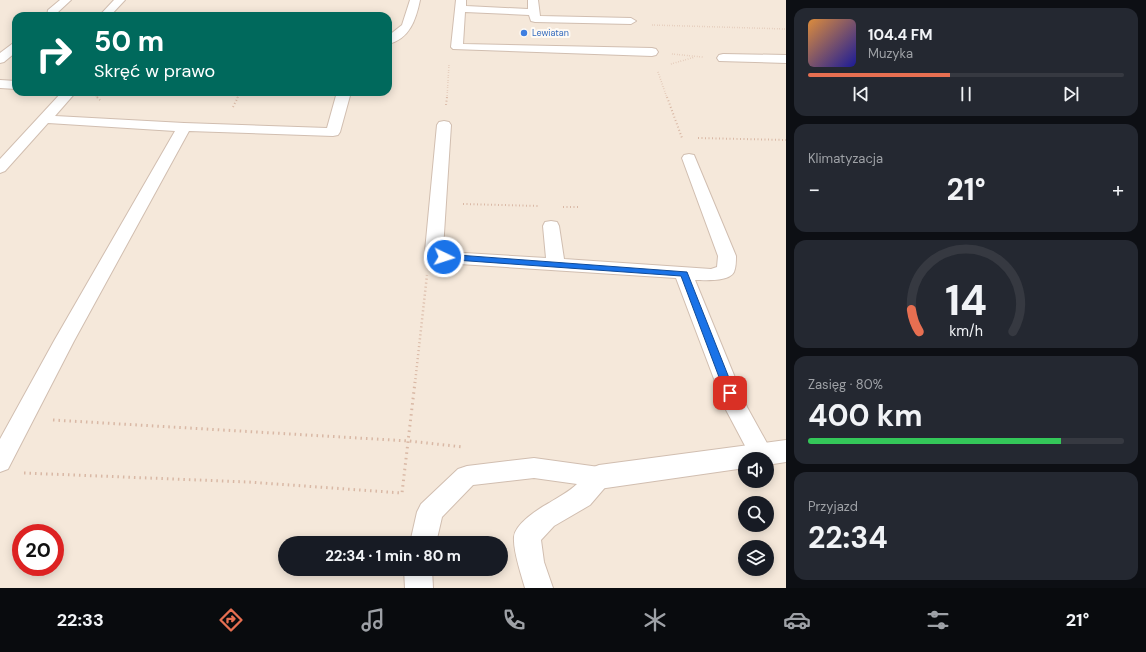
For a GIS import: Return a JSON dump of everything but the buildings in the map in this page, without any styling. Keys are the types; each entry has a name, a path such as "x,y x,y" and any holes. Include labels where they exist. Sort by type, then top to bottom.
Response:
{"street":[{"path":"599,477 738,457"}],"lane":[{"path":"52,12 66,0"},
{"path":"108,12 120,0"},
{"path":"392,39 400,35 407,27 415,0"},
{"path":"533,0 535,18 631,21"},
{"path":"534,12 460,5 457,46 581,43 652,52"},
{"path":"576,20 581,43"},
{"path":"0,59 12,49"},
{"path":"723,58 786,59"},
{"path":"0,84 12,85"},
{"path":"0,168 65,96"},
{"path":"44,119 184,127 333,132 343,96"},
{"path":"444,125 434,251 444,257 684,274 713,275 726,270 728,256 689,158"},
{"path":"0,462 68,334 184,127"},
{"path":"551,226 556,264"},
{"path":"684,274 736,408 774,452"},
{"path":"425,536 430,512 467,476 534,468 599,477"},
{"path":"539,588 531,562 527,536 545,518 581,497 599,477"},
{"path":"418,576 419,588"}],"path":[{"path":"652,25 786,29"},
{"path":"444,125 450,50 457,46"},
{"path":"668,54 699,56 670,65"},
{"path":"657,69 689,158"},
{"path":"681,137 688,137"},
{"path":"696,137 786,140"},
{"path":"438,203 546,206"},
{"path":"560,206 578,207"},
{"path":"22,473 248,482 402,493 428,262 434,251"},
{"path":"24,418 409,441 471,448"}],"shaded area":[{"path":"0,0 786,0 786,588 0,588"}],"place":[{"name":"Lewiatan","path":"524,33"}],"route":[{"path":"444,257 684,274 730,393"}]}
